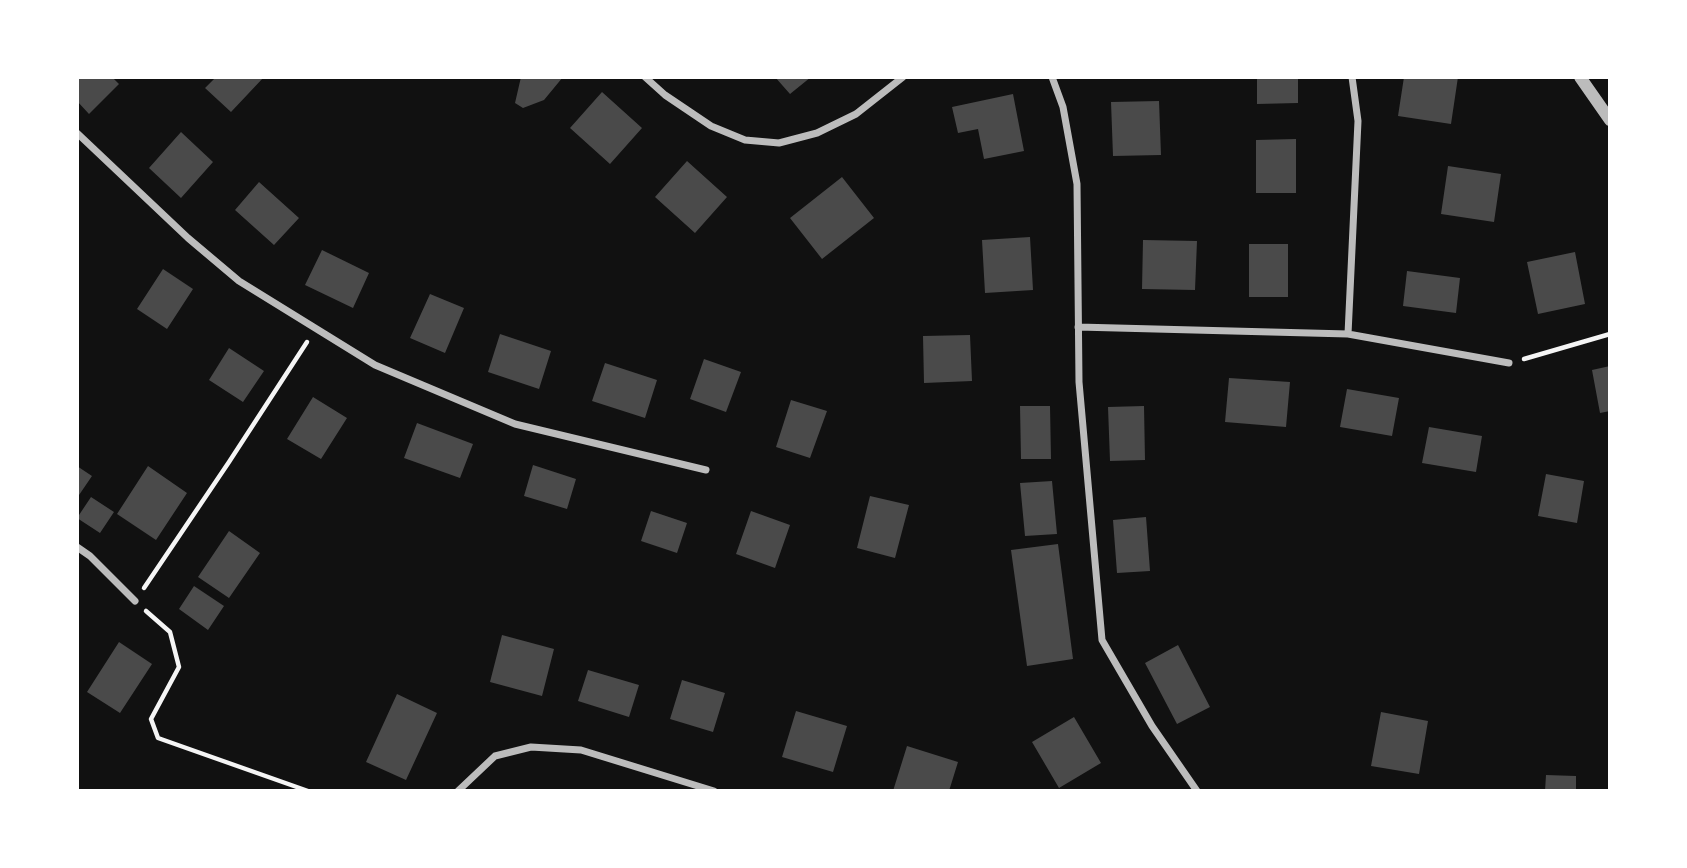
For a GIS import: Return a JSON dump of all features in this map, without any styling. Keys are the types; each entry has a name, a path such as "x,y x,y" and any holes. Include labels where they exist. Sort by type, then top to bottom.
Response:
{"street":[{"path":"645,77 665,95 711,126 745,140 779,143 817,133 856,114 904,77"},
{"path":"1052,77 1063,107 1077,184 1079,382 1102,640 1153,726 1197,791"},
{"path":"1348,334 1358,121 1352,77"},
{"path":"1580,77 1610,120"},
{"path":"77,133 188,238 239,281 376,365 515,424 706,470"},
{"path":"1078,327 1348,334 1508,363"},
{"path":"77,547 90,556 135,601"},
{"path":"458,791 495,756 531,747 581,750 714,791"}],"path":[{"path":"308,791 158,738 151,719 180,667 170,632 135,601 315,329"},
{"path":"1508,363 1610,334"}],"building":[{"path":"77,77 112,77 119,84 89,114 77,101"},
{"path":"216,77 264,77 231,112 205,88"},
{"path":"521,77 563,77 544,100 523,108 515,103"},
{"path":"775,77 811,77 790,94"},
{"path":"1257,77 1298,77 1298,103 1257,104"},
{"path":"1404,77 1458,77 1451,124 1398,116"},
{"path":"602,92 642,128 610,164 570,128"},
{"path":"1013,94 1024,151 984,159 978,129 958,133 952,107"},
{"path":"1159,101 1161,155 1113,156 1111,102"},
{"path":"181,132 213,162 181,198 149,168"},
{"path":"1296,139 1296,193 1256,193 1256,140"},
{"path":"687,161 727,197 695,233 655,197"},
{"path":"1448,166 1501,174 1494,222 1441,214"},
{"path":"842,177 874,218 822,259 790,218"},
{"path":"259,182 299,218 274,245 235,210"},
{"path":"1030,237 1033,290 985,293 982,240"},
{"path":"1143,240 1197,241 1195,290 1142,289"},
{"path":"1249,244 1288,244 1288,297 1249,297"},
{"path":"322,250 369,273 353,308 305,285"},
{"path":"1575,252 1585,304 1538,314 1527,262"},
{"path":"163,269 193,289 167,329 137,309"},
{"path":"1407,271 1460,278 1456,313 1403,306"},
{"path":"430,294 464,308 445,353 410,338"},
{"path":"500,334 551,351 539,389 488,372"},
{"path":"970,335 972,381 924,383 923,336"},
{"path":"229,348 264,371 243,402 209,380"},
{"path":"704,359 741,372 726,412 690,399"},
{"path":"605,363 657,380 645,418 592,401"},
{"path":"1610,366 1610,411 1600,413 1592,370"},
{"path":"1229,378 1290,382 1286,427 1225,422"},
{"path":"1347,389 1399,398 1392,436 1340,427"},
{"path":"313,397 347,418 321,459 287,439"},
{"path":"791,400 827,411 810,458 776,447"},
{"path":"1020,406 1050,406 1051,459 1021,459"},
{"path":"1144,406 1145,460 1110,461 1108,407"},
{"path":"417,423 473,444 460,478 404,458"},
{"path":"1429,427 1482,436 1476,472 1422,463"},
{"path":"533,465 576,479 567,509 524,496"},
{"path":"77,466 92,476 77,498"},
{"path":"148,466 187,493 156,540 117,514"},
{"path":"1546,474 1584,481 1577,523 1538,516"},
{"path":"1052,481 1057,534 1025,536 1020,483"},
{"path":"870,496 909,505 895,558 857,548"},
{"path":"91,497 114,512 100,533 77,518"},
{"path":"651,511 687,523 677,553 641,541"},
{"path":"751,511 790,525 775,568 736,554"},
{"path":"1146,517 1150,571 1117,573 1113,520"},
{"path":"229,531 260,553 229,598 198,577"},
{"path":"1058,544 1073,659 1027,666 1011,550"},
{"path":"194,586 224,606 208,630 179,609"},
{"path":"502,635 554,649 542,696 490,682"},
{"path":"119,642 152,664 120,713 87,692"},
{"path":"1178,645 1210,707 1177,724 1145,663"},
{"path":"588,670 639,685 629,717 578,701"},
{"path":"682,680 725,693 713,732 670,719"},
{"path":"397,694 437,713 406,780 366,762"},
{"path":"796,711 847,726 833,772 782,757"},
{"path":"1381,712 1428,721 1419,774 1371,766"},
{"path":"1074,717 1101,763 1059,788 1032,742"},
{"path":"907,746 958,762 949,791 893,791"},
{"path":"1546,775 1576,776 1576,791 1545,791"}]}
